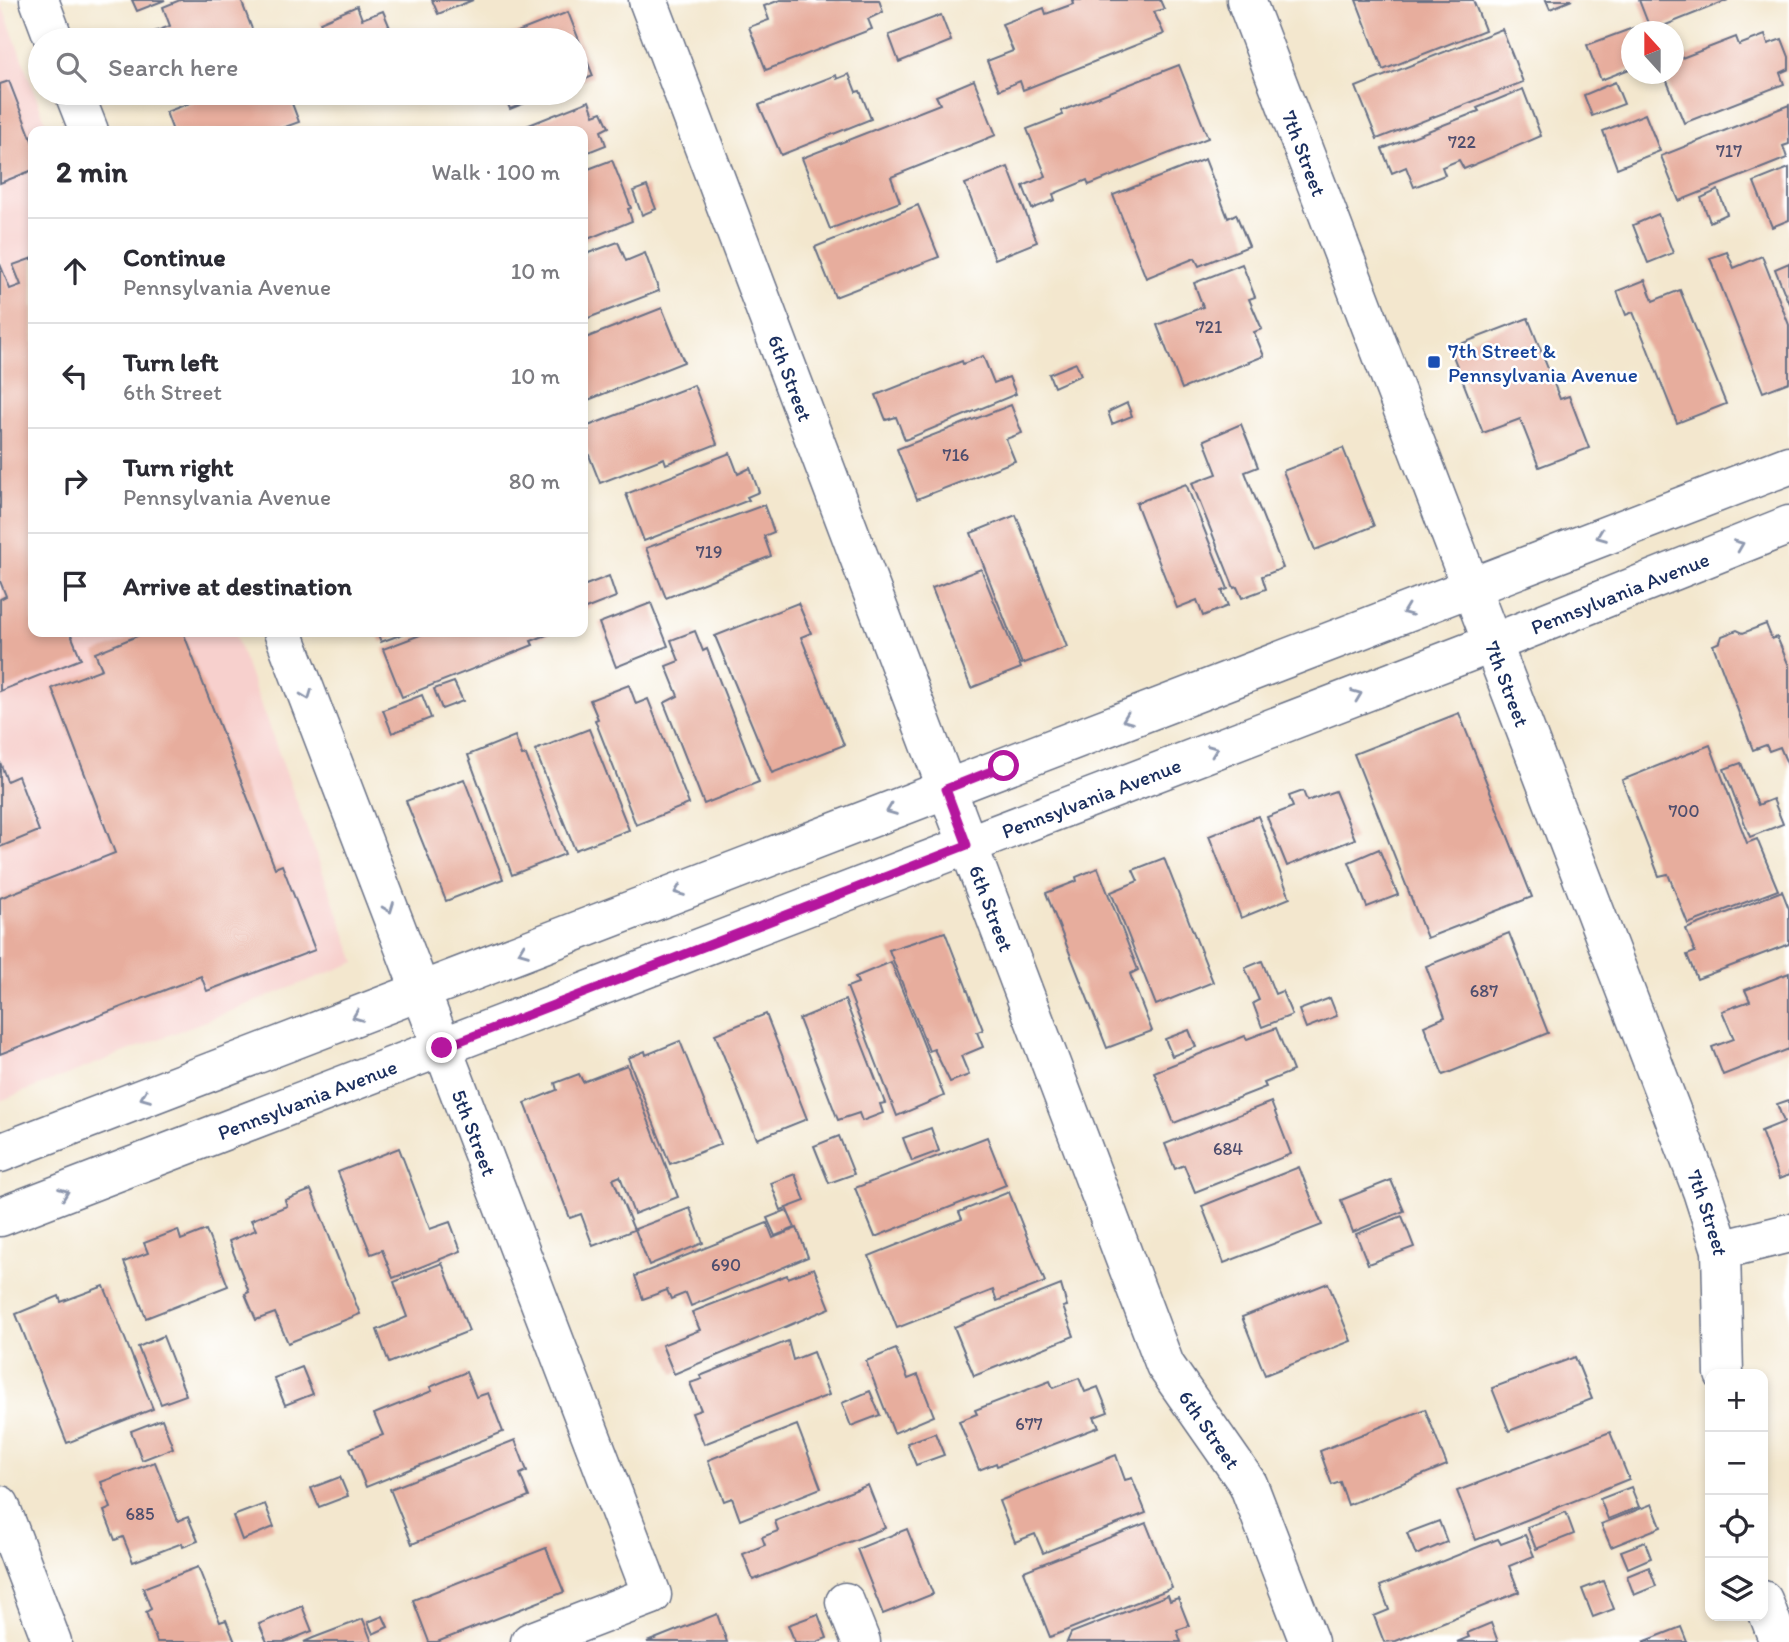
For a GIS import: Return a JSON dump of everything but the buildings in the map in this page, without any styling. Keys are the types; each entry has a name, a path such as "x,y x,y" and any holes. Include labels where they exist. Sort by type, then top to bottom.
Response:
{"street":[{"path":"38,0 49,28"},
{"name":"6th Street","path":"648,0 1165,1365 1248,1484 1309,1642"},
{"name":"7th Street","path":"1246,0 1702,1191 1721,1250 1724,1369"},
{"path":"79,105 87,126"},
{"path":"0,1153 1789,465"},
{"name":"Pennsylvania Avenue","path":"0,1217 1493,643 1789,525"},
{"name":"5th Street","path":"285,637 652,1595 530,1642"},
{"path":"1721,1250 1789,1233"},
{"path":"0,1505 52,1642"},
{"path":"845,1602 861,1642"},
{"path":"1768,1613 1779,1642"}],"shaded area":[{"path":"0,0 28,75 28,105 39,105 47,126 28,126 28,637 236,637 356,962 0,1101"}],"place":[{"name":"7th Street & Pennsylvania Avenue","path":"1434,362"}],"route":[{"path":"442,1048 967,845 946,789 1004,766"}]}
